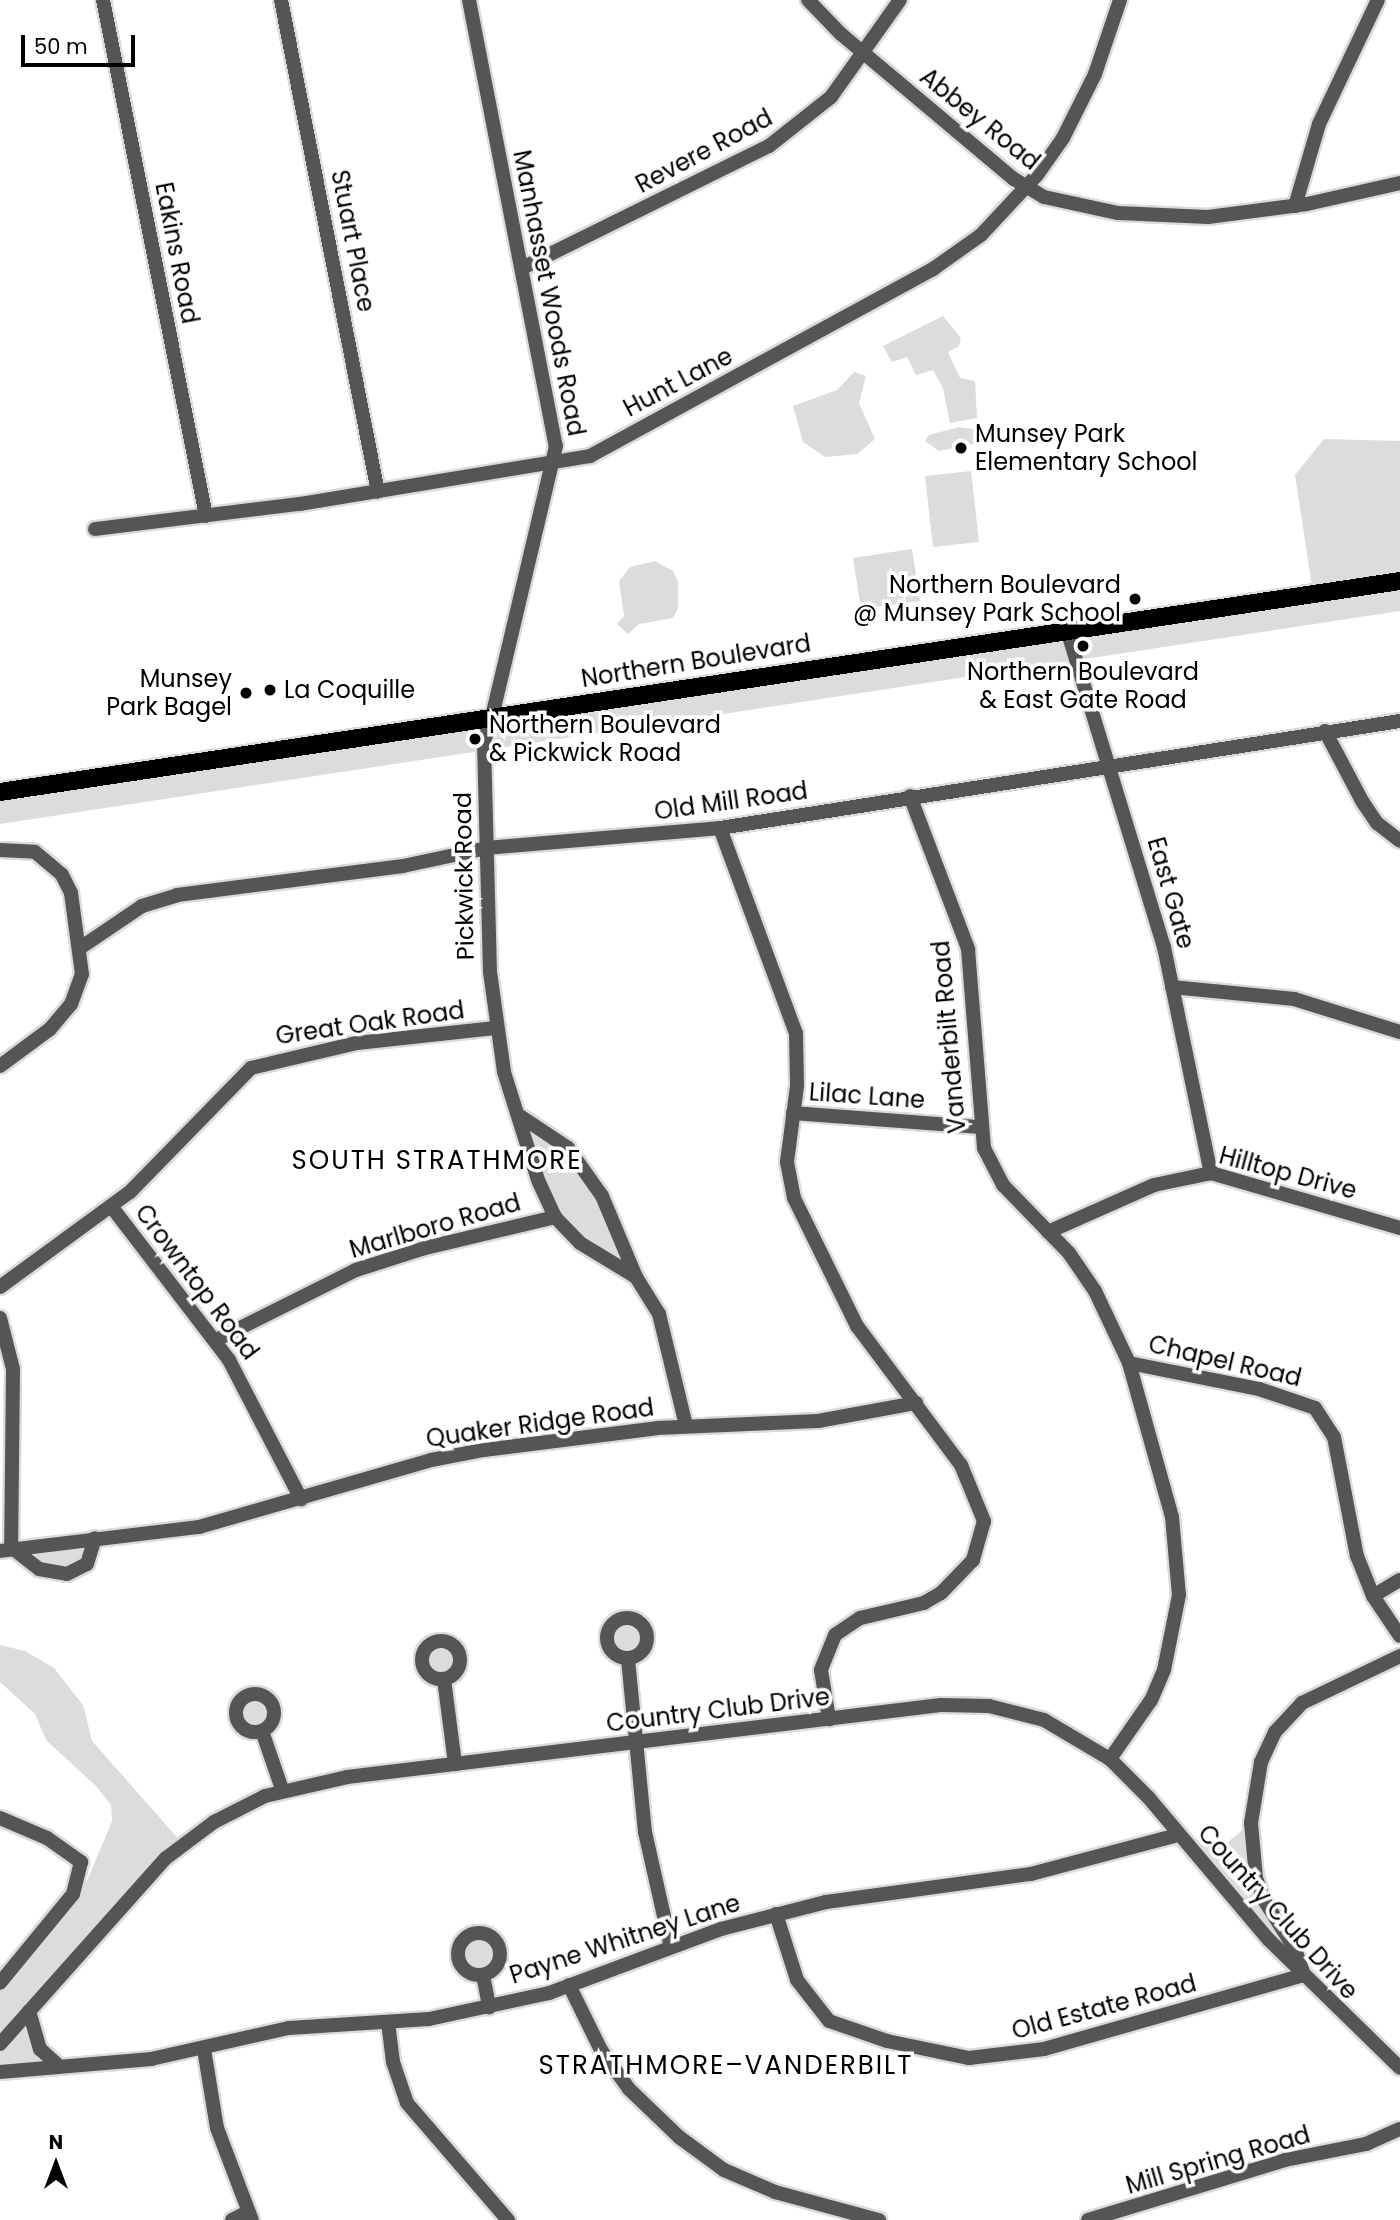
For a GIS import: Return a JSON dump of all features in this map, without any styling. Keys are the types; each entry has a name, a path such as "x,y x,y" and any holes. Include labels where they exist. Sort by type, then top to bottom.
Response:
{"main road":[{"name":"Northern Boulevard","path":"0,792 1400,581"}],"street":[{"name":"Eakins Road","path":"103,0 206,516"},
{"name":"Stuart Place","path":"281,0 378,492"},
{"name":"Manhasset Woods Road","path":"469,0 555,434 556,463 492,716"},
{"name":"Abbey Road","path":"808,0 865,54 1026,188 1069,204 1143,216 1208,217 1295,206 1400,183"},
{"name":"Revere Road","path":"522,268 769,146 813,114 865,54 900,0"},
{"name":"Hunt Lane","path":"94,530 378,492 590,456 933,269 981,235 1026,188 1073,122 1120,0"},
{"path":"1295,206 1319,124 1378,0"},
{"name":"East Gate","path":"1067,630 1110,764 1172,986 1212,1173"},
{"name":"Pickwick Road","path":"492,716 484,743 495,1028 538,1180 555,1217 579,1243 636,1277"},
{"name":"Old Mill Road","path":"80,948 160,899 415,864 487,848 720,828 1110,764 1400,721"},
{"path":"1325,731 1362,801 1377,823 1400,842"},
{"name":"Vanderbilt Road","path":"910,796 968,949 979,1127 984,1148 1003,1185 1048,1232 1095,1291 1129,1363 1172,1517 1179,1595 1164,1670 1151,1700 1110,1759"},
{"path":"720,828 791,1013 798,1063 787,1162 794,1198 857,1326 961,1465 978,1499 985,1521 982,1543 962,1575 941,1593 924,1603 860,1618 835,1636 821,1670 829,1719"},
{"path":"0,849 35,852 61,875 71,893 80,948 81,985 72,1004 50,1029 0,1066"},
{"path":"1172,986 1294,999 1400,1032"},
{"name":"Great Oak Road","path":"0,1287 111,1206 169,1156 251,1068 357,1043 495,1028"},
{"name":"Lilac Lane","path":"793,1113 979,1127"},
{"name":"Pickwick Road","path":"520,1116 568,1148 602,1196 636,1277 659,1314 686,1426"},
{"name":"Hilltop Drive","path":"1048,1232 1154,1185 1212,1173 1400,1228"},
{"name":"Crowntop Road","path":"111,1206 216,1340 244,1386 301,1499"},
{"name":"Marlboro Road","path":"216,1340 356,1270 450,1241 555,1217"},
{"path":"0,1318 13,1369 5,1549 39,1569 67,1574 87,1564 95,1538"},
{"name":"Chapel Road","path":"1129,1363 1259,1389 1315,1408 1334,1437 1357,1556 1373,1596 1400,1636"},
{"name":"Quaker Ridge Road","path":"5,1549 199,1527 431,1460 686,1426 818,1421 916,1403"},
{"path":"1373,1596 1400,1580"},
{"path":"1304,1975 1296,1949 1264,1900 1256,1878 1251,1823 1261,1762 1275,1732 1302,1703 1400,1656"},
{"path":"628,1659 645,1832 671,1947"},
{"path":"444,1679 455,1764"},
{"name":"Country Club Drive","path":"0,2044 166,1858 230,1812 282,1790 455,1764 942,1705 989,1706 1044,1720 1110,1759 1304,1975 1400,2068"},
{"path":"262,1731 282,1790"},
{"path":"0,1818 47,1838 81,1862 73,1894 0,1983"},
{"name":"Payne Whitney Lane","path":"0,2072 131,2061 204,2049 289,2028 419,2021 489,2007 569,1985 671,1947 776,1914 862,1895 1031,1874 1178,1835"},
{"name":"Old Estate Road","path":"776,1914 797,1980 832,2024 887,2041 969,2058 1044,2049 1304,1975"},
{"path":"483,1975 489,2007"},
{"path":"569,1985 601,2050 629,2089 679,2137 724,2170 775,2192 879,2220"},
{"path":"29,2011 40,2049 59,2066"},
{"path":"388,2022 393,2062 407,2103 508,2220"},
{"path":"204,2049 211,2108 250,2216 232,2220"},
{"name":"Mill Spring Road","path":"1088,2220 1180,2196 1286,2160 1366,2144 1400,2129"}],"shaded area":[{"path":"943,316 961,338 959,346 948,352 960,378 975,381 977,418 950,423 943,388 933,370 916,375 907,357 892,362 883,346"},
{"path":"854,372 866,376 859,403 875,439 857,454 825,457 803,442 793,406 837,390"},
{"path":"959,427 980,430 982,442 939,451 925,441 929,435"},
{"path":"1324,439 1400,441 1400,611 0,824 0,792 1313,593 1295,475"},
{"path":"971,471 979,542 933,547 925,476"},
{"path":"912,549 920,601 861,609 853,558"},
{"path":"655,561 673,571 678,581 678,608 673,618 639,624 628,634 617,624 624,616 619,581 630,567"},
{"path":"520,1116 584,1167 636,1277 565,1231"},
{"path":"95,1538 87,1564 57,1574 11,1547"},
{"path":"627,1618 635,1619 641,1624 646,1630 646,1646 641,1652 635,1657 627,1658 619,1657 613,1652 608,1646 607,1638 608,1630 613,1624 619,1619"},
{"path":"441,1641 455,1646 460,1660 455,1674 441,1679 427,1674 422,1660 427,1646"},
{"path":"0,1645 25,1651 54,1668 83,1705 92,1741 183,1844 29,2010 31,2028 59,2066 0,2072 0,1983 87,1881 112,1821 111,1805 97,1787 46,1740 35,1714 0,1682"},
{"path":"255,1694 269,1699 274,1713 269,1727 255,1732 241,1727 236,1713 241,1699"},
{"path":"1251,1823 1256,1878 1304,1975 1178,1835 1223,1846"},
{"path":"479,1933 494,1939 500,1954 494,1969 479,1975 464,1969 458,1954 464,1939"}],"place":[{"name":"Munsey Park Elementary School","path":"961,448"},
{"name":"Northern Boulevard @ Munsey Park School","path":"1135,599"},
{"name":"Northern Boulevard & East Gate Road","path":"1083,646"},
{"name":"La Coquille","path":"270,690"},
{"name":"Munsey Park Bagel","path":"246,693"},
{"name":"Northern Boulevard & Pickwick Road","path":"475,739"}],"district":[{"name":"SOUTH STRATHMORE","path":"437,1161"},
{"name":"STRATHMORE–VANDERBILT","path":"726,2066"}]}
